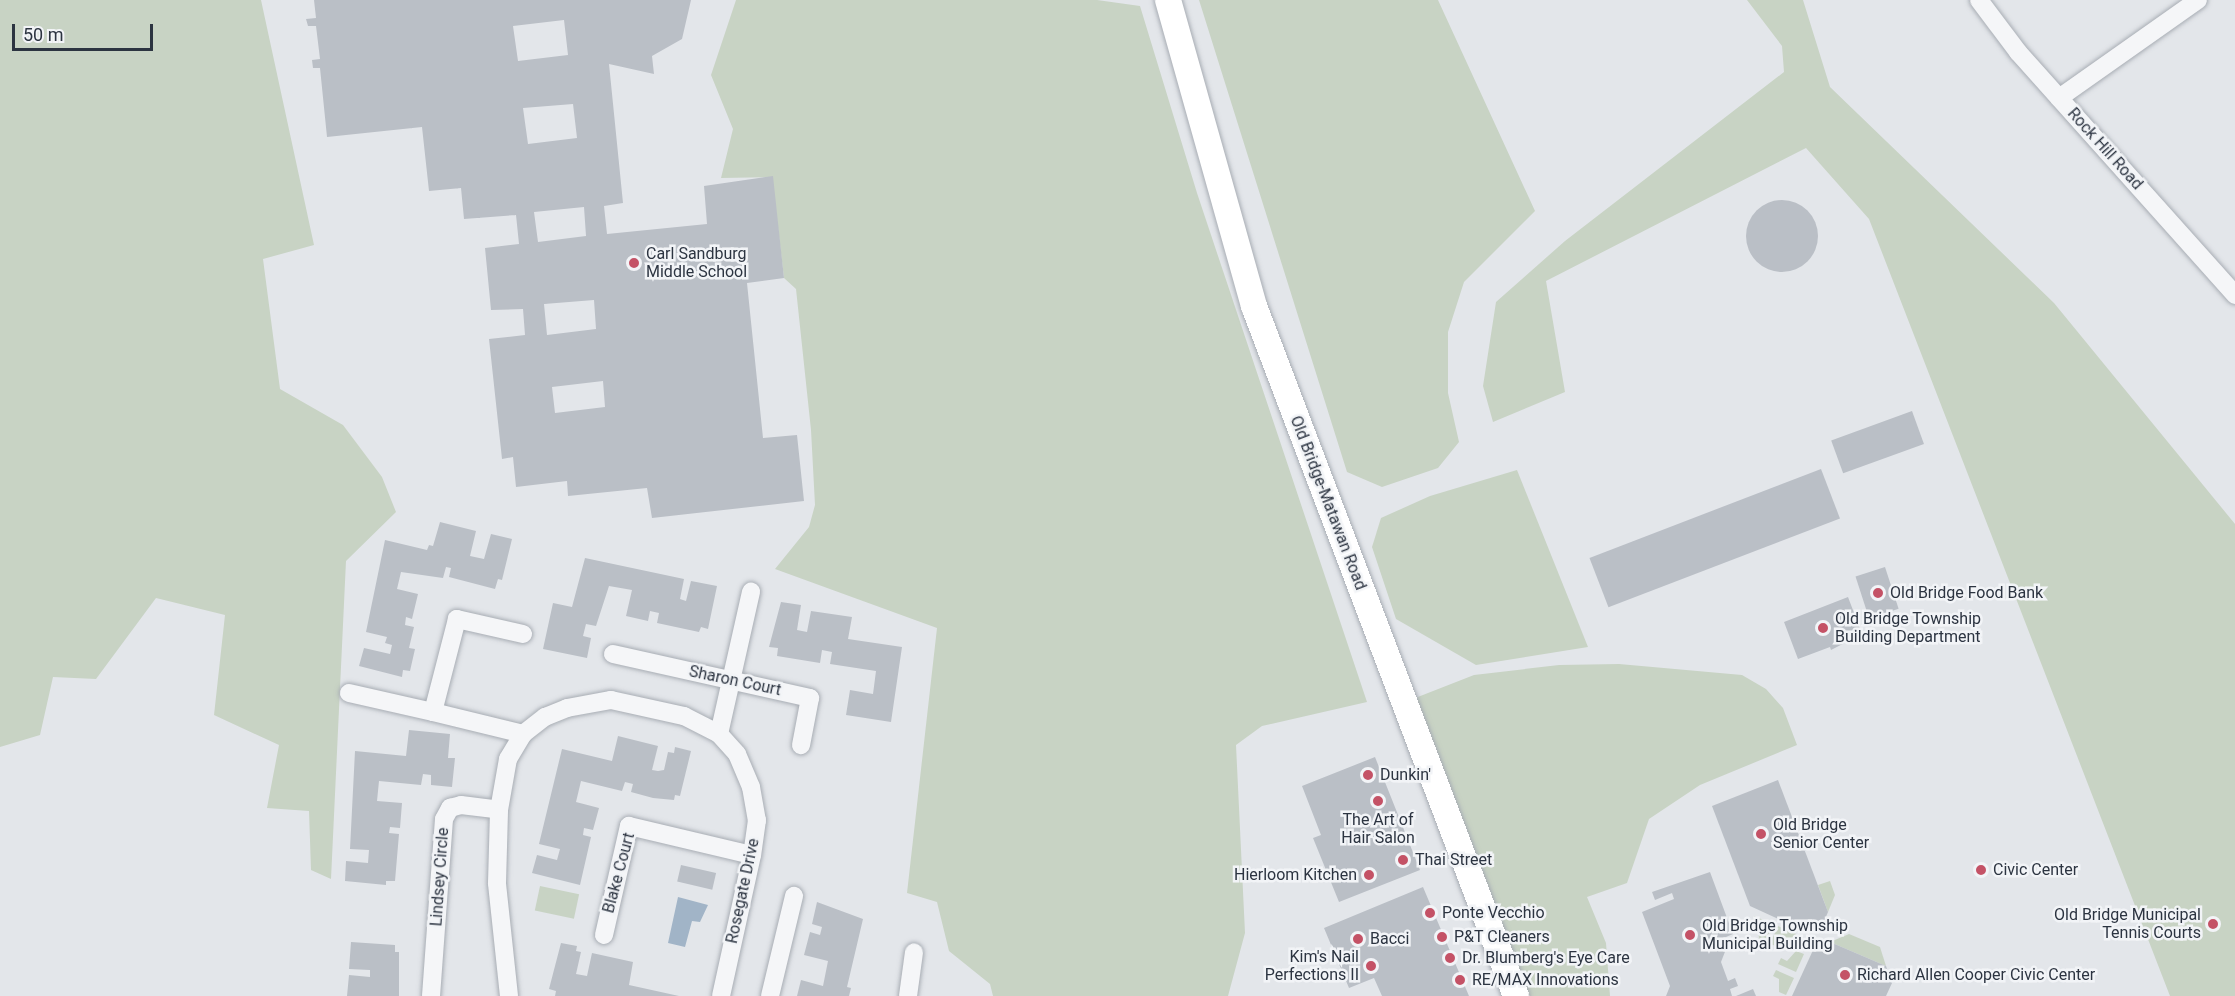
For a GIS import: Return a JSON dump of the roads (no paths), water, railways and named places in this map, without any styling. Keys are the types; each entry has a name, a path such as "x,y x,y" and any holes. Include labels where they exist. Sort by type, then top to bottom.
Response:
{"main road":[{"name":"Old Bridge-Matawan Road","path":"1168,0 1254,306 1516,996"}],"street":[{"name":"Rock Hill Road","path":"1979,0 2059,98 2235,295"},
{"path":"2059,98 2198,0"},
{"path":"718,734 751,592"},
{"path":"433,712 457,619 523,634"},
{"name":"Sharon Court","path":"612,654 810,698 801,745"},
{"path":"349,693 523,734"},
{"name":"Rosegate Drive","path":"509,996 496,883 499,810 508,759 523,734 545,717 567,708 611,700 684,716 718,734 737,754 751,787 757,820 752,855 721,996"},
{"name":"Lindsey Circle","path":"431,996 444,819 450,808 461,806 499,810"},
{"name":"Blake Court","path":"603,935 629,826 752,855"},
{"path":"770,996 794,896"},
{"path":"908,996 914,952"}],"water":[{"path":"678,897 708,905 700,922 692,921 685,947 668,943"}],"place":[{"name":"Carl Sandburg Middle School","path":"634,263"},
{"name":"Old Bridge Food Bank","path":"1878,593"},
{"name":"Old Bridge Township Building Department","path":"1823,628"},
{"name":"Dunkin'","path":"1368,775"},
{"name":"The Art of Hair Salon","path":"1378,801"},
{"name":"Old Bridge Senior Center","path":"1761,834"},
{"name":"Thai Street","path":"1403,860"},
{"name":"Civic Center","path":"1981,870"},
{"name":"Hierloom Kitchen","path":"1369,875"},
{"name":"Ponte Vecchio","path":"1430,913"},
{"name":"Old Bridge Municipal Tennis Courts","path":"2213,924"},
{"name":"Old Bridge Township Municipal Building","path":"1690,935"},
{"name":"P&T Cleaners","path":"1442,937"},
{"name":"Bacci","path":"1358,939"},
{"name":"Dr. Blumberg's Eye Care","path":"1450,958"},
{"name":"Kim's Nail Perfections II","path":"1371,966"},
{"name":"Richard Allen Cooper Civic Center","path":"1845,975"},
{"name":"RE/MAX Innovations","path":"1460,980"}]}
